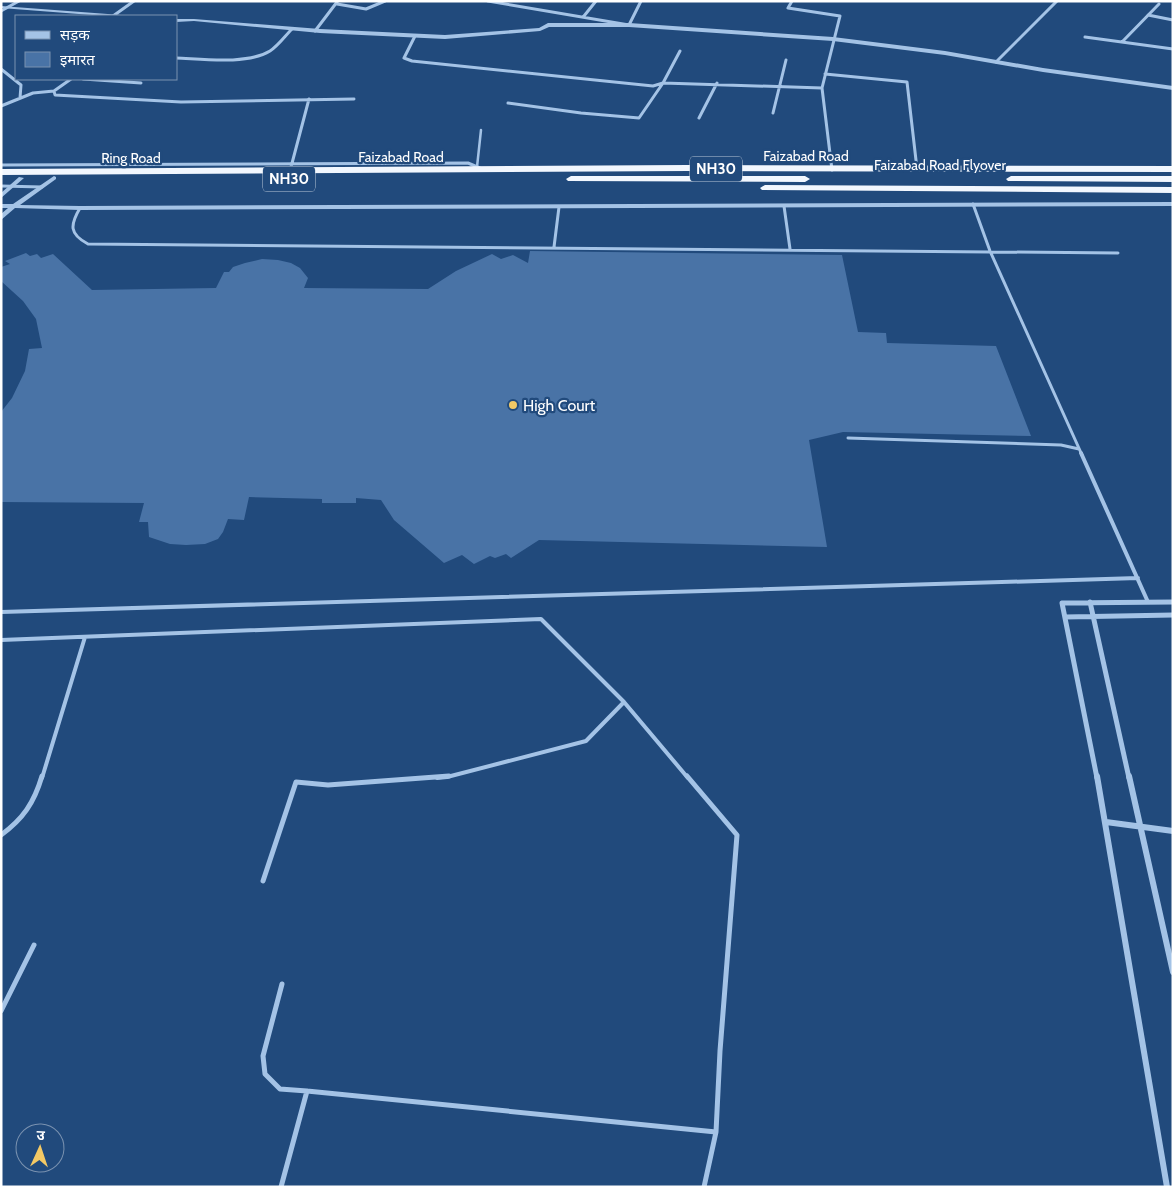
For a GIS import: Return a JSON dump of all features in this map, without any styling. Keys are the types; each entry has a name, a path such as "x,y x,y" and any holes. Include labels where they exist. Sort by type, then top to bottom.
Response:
{"highway":[{"name":"Faizabad Road","path":"260,171 290,167 487,170 688,168 832,170 1173,169"},
{"name":"Ring Road","path":"1,172 260,171"},
{"name":"Faizabad Road","path":"1,178 558,179"},
{"name":"Faizabad Road Flyover","path":"558,179 1173,179"},
{"name":"NH30","path":"558,179 632,187 1173,190"}],"street":[{"path":"1,11 4,7 19,1"},
{"path":"114,15 134,1"},
{"path":"315,31 337,1 337,4 366,9 385,1"},
{"path":"488,1 629,25"},
{"path":"584,16 596,1"},
{"path":"629,25 641,1"},
{"path":"792,1 788,8 840,16 822,88 832,170"},
{"path":"996,62 1057,1"},
{"path":"1122,42 1159,4"},
{"path":"4,7 101,15"},
{"path":"1148,15 1173,20"},
{"path":"178,21 194,20 315,31 445,37 540,29 548,25 629,25 833,39 945,53 1173,88"},
{"path":"178,58 227,59 268,53 292,29"},
{"path":"415,36 404,58 412,61 652,86 663,83 717,83 822,88"},
{"path":"1085,37 1173,49"},
{"path":"508,103 581,113 638,118 663,83 680,51"},
{"path":"773,113 786,60"},
{"path":"1,69 21,85 20,98"},
{"path":"825,74 907,82 917,169"},
{"path":"1,106 33,93 54,91 70,80"},
{"path":"98,80 141,83"},
{"path":"698,118 717,83"},
{"path":"54,91 55,95 181,102 354,99"},
{"path":"290,167 309,100"},
{"path":"1,165 290,167 468,163 487,170"},
{"path":"1,196 21,178"},
{"path":"1,218 13,207 54,178"},
{"path":"1,186 42,187"},
{"path":"1,206 80,208 1173,204"},
{"path":"1090,602 1173,972"},
{"path":"1167,1187 1106,822 1062,603 1173,602"},
{"path":"1064,617 1173,615"},
{"path":"1106,822 1140,825 1173,831"}],"lane":[{"path":"477,167 481,130"},
{"path":"972,204 990,251 1148,603"},
{"path":"784,206 790,249"},
{"path":"554,247 559,207"},
{"path":"80,208 72,220 73,234 78,240 88,244 790,249 1118,254"},
{"path":"848,438 1061,445 1079,449"},
{"path":"1,612 1138,578"},
{"path":"1,640 541,619 624,702 737,835 720,1051 716,1132 704,1187"},
{"path":"1,835 17,823 36,796 85,637"},
{"path":"263,881 296,782 328,785 447,778 586,741 624,702"},
{"path":"1,1011 34,945"},
{"path":"282,984 263,1056 265,1074 280,1089 716,1132"},
{"path":"282,1187 307,1091"}],"building":[{"name":"High Court","path":"530,251 842,255 858,332 886,333 887,343 996,346 1031,436 843,432 809,440 827,547 539,540 511,558 506,554 495,558 490,556 474,564 462,555 444,563 394,520 381,500 356,498 356,503 322,503 322,499 249,497 244,520 228,519 218,539 205,544 186,545 170,544 149,537 148,522 139,522 144,503 1,502 1,412 12,398 25,371 29,349 42,348 36,319 23,301 1,281 1,267 10,264 5,261 26,253 30,256 37,254 41,258 53,254 92,290 216,288 224,272 229,272 233,267 262,259 291,263 300,268 308,278 304,288 428,289 456,271 492,254 501,259 513,255 528,263"}],"place":[{"name":"High Court","path":"513,405"}]}
